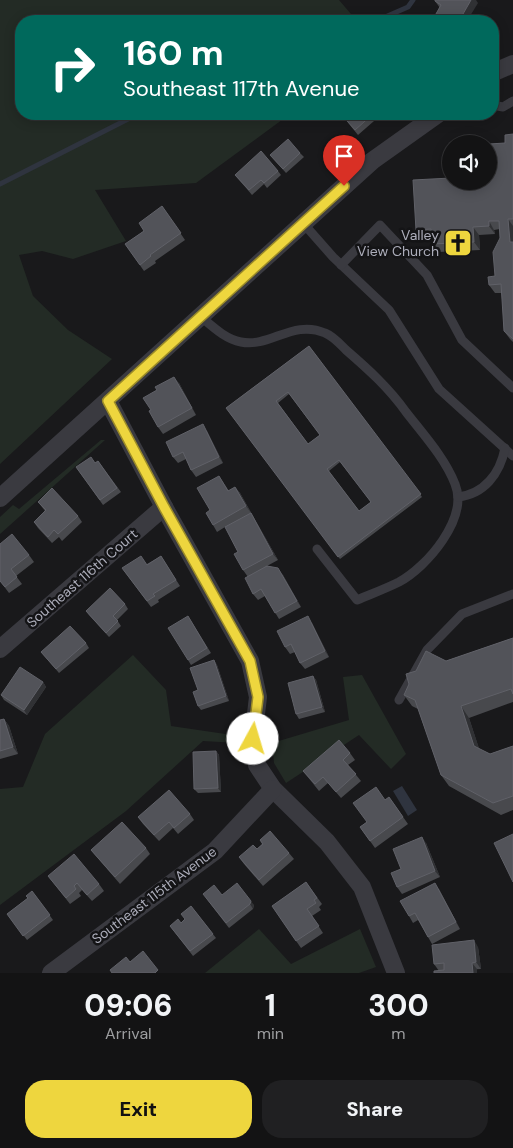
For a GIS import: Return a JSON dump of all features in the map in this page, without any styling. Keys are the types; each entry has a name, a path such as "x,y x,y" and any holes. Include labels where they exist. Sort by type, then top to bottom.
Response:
{"street":[{"path":"499,70 513,64"},
{"path":"0,498 372,161 430,120"},
{"path":"108,401 164,507 250,661 258,697 253,739 257,765 273,789 326,842 362,887 396,973"},
{"name":"Southeast 116th Court","path":"0,649 164,507"},
{"name":"Southeast 115th Avenue","path":"51,973 215,851 273,789"}],"lane":[{"path":"499,106 503,107 513,101"},
{"path":"303,223 341,265 389,310 439,389 513,456"},
{"path":"341,265 380,225 427,275 462,340 513,388"},
{"path":"200,316 224,335 241,342 257,343 272,336 309,328 327,334 389,388 435,451 455,484 459,505 447,532 426,562 399,582 357,600 317,549"},
{"path":"458,497 471,496 484,487 498,471 505,448"},
{"path":"399,700 427,650 462,614 513,594"}],"shaded area":[{"path":"0,0 339,0 352,15 15,15 15,120 282,120 196,183 95,190 126,241 73,259 42,251 19,255 33,296 68,330 112,359 0,464"},
{"path":"101,440 105,440 0,534 0,517 13,505 19,509"},
{"path":"133,655 166,690 171,726 239,736 238,743 203,741 126,811 0,905 0,789 23,787 45,734"},
{"path":"362,675 406,754 391,769 359,735 286,783 274,763 272,743 349,720 343,677"},
{"path":"402,786 417,810 408,816 393,791"},
{"path":"259,929 291,964 360,929 376,967 359,973 205,973"}],"building":[{"path":"471,0 462,15 435,15 441,5 435,1"},
{"path":"346,120 366,120 355,130"},
{"name":"Valley View Church","path":"513,134 513,219 508,219 510,242 513,242 513,339 504,331 501,284 489,285 488,277 495,276 493,252 500,238 499,221 489,221 489,226 473,227 474,242 432,244 431,229 416,230 413,180 442,178 442,190 497,190 497,144 505,143 505,135"},
{"path":"288,139 300,153 283,169 270,155"},
{"path":"261,151 278,171 264,183 261,180 249,190 235,175"},
{"path":"162,206 181,233 150,255 140,265 125,244 144,231 139,223"},
{"path":"309,346 421,494 338,557 226,408","holes":["288,392 320,435 308,444 276,401","339,460 371,502 359,511 327,469"]},
{"path":"174,377 192,408 158,427 149,411 151,410 143,398 157,390 155,387"},
{"path":"203,424 219,457 191,470 183,452 173,457 166,442"},
{"path":"91,457 95,463 98,461 117,488 100,500 76,467"},
{"path":"219,476 228,491 235,487 246,506 213,525 206,513 210,510 197,488"},
{"path":"52,488 78,516 58,534 54,530 48,537 34,522 46,510 38,502"},
{"path":"251,513 273,554 243,570 234,554 238,552 225,527"},
{"path":"12,534 29,555 11,569 17,577 5,587 0,581 0,544"},
{"path":"141,556 147,565 161,556 176,580 153,594 155,596 147,601 122,568"},
{"path":"267,566 278,568 297,601 275,613 261,589 253,594 245,578"},
{"path":"110,588 125,604 113,616 118,621 106,633 86,611"},
{"path":"188,616 207,648 188,660 168,628"},
{"path":"308,616 325,651 300,663 291,644 285,647 277,631"},
{"path":"70,626 86,643 56,669 41,652"},
{"path":"513,638 513,694 511,689 461,706 474,746 490,754 513,746 513,796 493,803 441,775 415,700 404,695 409,684 406,674 416,671 426,651 446,661"},
{"path":"214,660 226,696 198,706 193,692 198,690 190,668"},
{"path":"20,667 43,682 24,710 1,695"},
{"path":"313,676 322,707 296,714 288,683"},
{"path":"4,719 13,747 0,751 0,720"},
{"path":"339,740 350,753 343,760 356,774 336,792 323,777 315,784 303,771"},
{"path":"216,751 218,788 194,789 193,752"},
{"path":"376,787 385,800 389,797 403,817 370,841 360,827 367,822 353,803"},
{"path":"169,790 190,814 174,828 169,822 154,835 138,817"},
{"path":"122,822 146,848 115,877 91,850"},
{"path":"270,831 289,853 259,880 239,857 253,845 257,849 263,844 260,840"},
{"path":"513,834 513,882 494,843"},
{"path":"422,837 435,871 397,887 391,873 401,869 393,849"},
{"path":"74,854 99,884 87,895 77,883 74,886 76,889 66,898 48,876"},
{"path":"306,882 317,898 314,900 316,903 307,909 319,926 296,941 272,906"},
{"path":"237,883 251,901 250,904 226,923 203,894 214,885 222,895"},
{"path":"435,883 456,922 428,937 415,913 409,916 400,901"},
{"path":"32,891 50,915 23,936 7,914 28,898 26,896"},
{"path":"191,906 213,934 190,951 170,926 178,919 181,923 185,919 181,914"},
{"path":"474,940 476,962 472,963 473,973 434,973 434,971 444,970 444,963 434,964 432,945"},
{"path":"143,951 158,970 155,973 112,973 110,970 126,957 130,962"}],"waterway":[{"path":"390,15 408,7 413,0"},
{"path":"0,184 126,120"}],"place":[{"name":"Valley View Church","path":"458,243"}],"route":[{"path":"253,739 258,697 250,661 164,507 108,401 344,186"}]}
